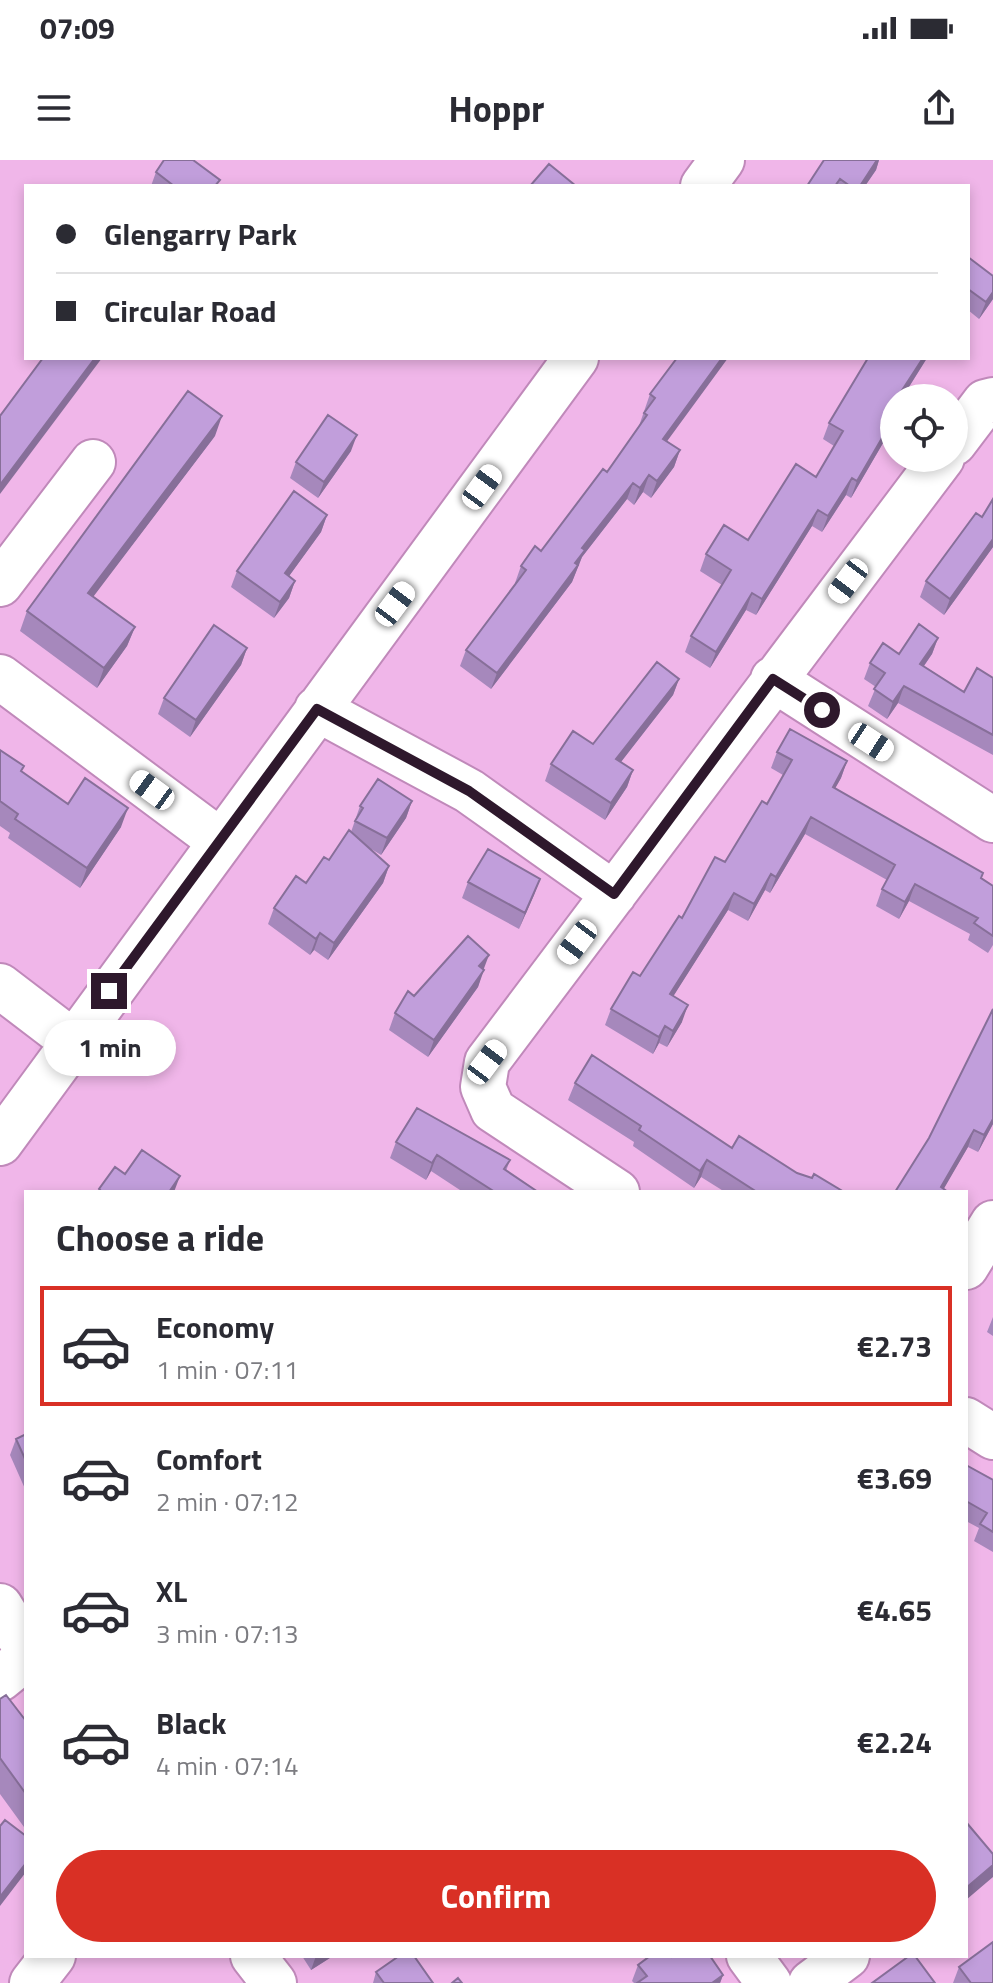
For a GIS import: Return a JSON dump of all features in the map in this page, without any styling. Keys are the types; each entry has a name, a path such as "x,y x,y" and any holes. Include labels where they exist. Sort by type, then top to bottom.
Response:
{"street":[{"path":"704,184 722,160"},
{"path":"0,1143 16,1086 72,1041 575,360"},
{"path":"968,424 985,402 993,400"},
{"path":"0,584 93,462"},
{"path":"614,1190 493,1110 483,1087 487,1062 931,472"},
{"path":"0,677 220,841"},
{"path":"773,679 993,820"},
{"path":"317,709 469,791 614,894"},
{"path":"0,986 72,1041"},
{"path":"968,1264 993,1223"},
{"path":"968,1421 993,1437"},
{"path":"0,1606 24,1645"},
{"path":"0,1679 24,1660"},
{"path":"32,1983 51,1958"},
{"path":"255,1958 274,1983"},
{"path":"750,1958 769,1983"},
{"path":"811,1983 844,1958"}],"building":[{"path":"164,160 193,160 220,180 217,184 171,184 156,172"},
{"path":"824,160 877,160 861,184 847,184 840,179 836,184 808,184"},
{"path":"549,164 574,184 532,184"},
{"path":"970,259 993,276 993,292 986,302 970,290"},
{"path":"42,360 94,360 0,485 0,416"},
{"path":"676,360 721,360 663,439 680,450 657,481 649,475 640,488 633,483 582,548 585,550 575,563 578,565 497,673 466,650 526,570 521,566 535,546 541,551 603,469 607,472 647,415 644,413 655,398 650,394"},
{"path":"867,360 922,360 906,384 880,384 880,441 857,481 852,478 828,516 818,510 762,599 752,593 716,652 691,636 731,570 706,554 724,525 748,540 796,464 816,477 843,431 829,423"},
{"path":"188,391 222,416 88,593 135,627 104,668 27,611"},
{"path":"328,415 357,435 324,482 296,462"},
{"path":"294,491 327,515 285,573 295,581 280,602 237,571"},
{"path":"993,499 993,539 950,599 926,581 976,513 982,517"},
{"path":"919,624 938,638 920,664 964,692 977,668 993,678 993,735 904,686 893,702 874,689 885,673 870,663 883,643 899,654"},
{"path":"214,625 247,648 196,720 164,698"},
{"path":"657,662 679,679 616,759 633,770 611,803 551,764 573,731 593,744"},
{"path":"790,729 847,761 833,787 983,873 981,878 993,886 993,936 974,923 978,918 915,884 905,902 882,889 895,865 811,817 776,877 771,874 754,904 734,893 670,994 688,1005 673,1031 665,1026 659,1037 611,1009 633,972 640,976 679,916 682,918 715,857 725,862 762,801 767,804 792,760 777,752"},
{"path":"0,750 24,766 21,771 68,804 85,778 128,808 87,868 15,819 18,814 0,801"},
{"path":"378,779 412,801 387,838 355,821 363,808 360,806"},
{"path":"349,830 389,866 334,943 320,933 316,939 274,908 296,876 306,883 324,857 329,860"},
{"path":"488,849 540,879 525,913 468,882"},
{"path":"468,936 489,955 479,966 484,970 434,1040 395,1013 408,991 414,996"},
{"path":"993,1009 993,1119 984,1135 974,1130 941,1187 945,1190 896,1190 929,1138"},
{"path":"592,1055 732,1148 739,1136 797,1173 812,1178 814,1174 841,1190 754,1190 707,1160 700,1171 639,1130 641,1126 575,1083"},
{"path":"417,1108 510,1160 504,1169 535,1190 492,1190 437,1155 432,1163 396,1142"},
{"path":"142,1150 180,1176 170,1190 99,1189 115,1167 125,1174"},
{"path":"24,1435 24,1457 16,1439"},
{"path":"968,1466 993,1480 993,1532 980,1524 987,1513 968,1502"},
{"path":"6,1695 24,1718 24,1791 0,1758 0,1699"},
{"path":"5,1820 24,1834 24,1866 0,1897 0,1826"},
{"path":"968,1824 993,1854 993,1865 968,1886"},
{"path":"993,1942 993,1983 971,1983 959,1967"},
{"path":"396,1958 415,1958 433,1983 384,1983 376,1972"},
{"path":"647,1958 711,1958 723,1975 712,1983 637,1983 647,1976 638,1965"},
{"path":"906,1958 916,1958 935,1983 872,1983"}],"route":[{"path":"109,991 317,709 469,791 614,894 773,679 822,710"}]}
